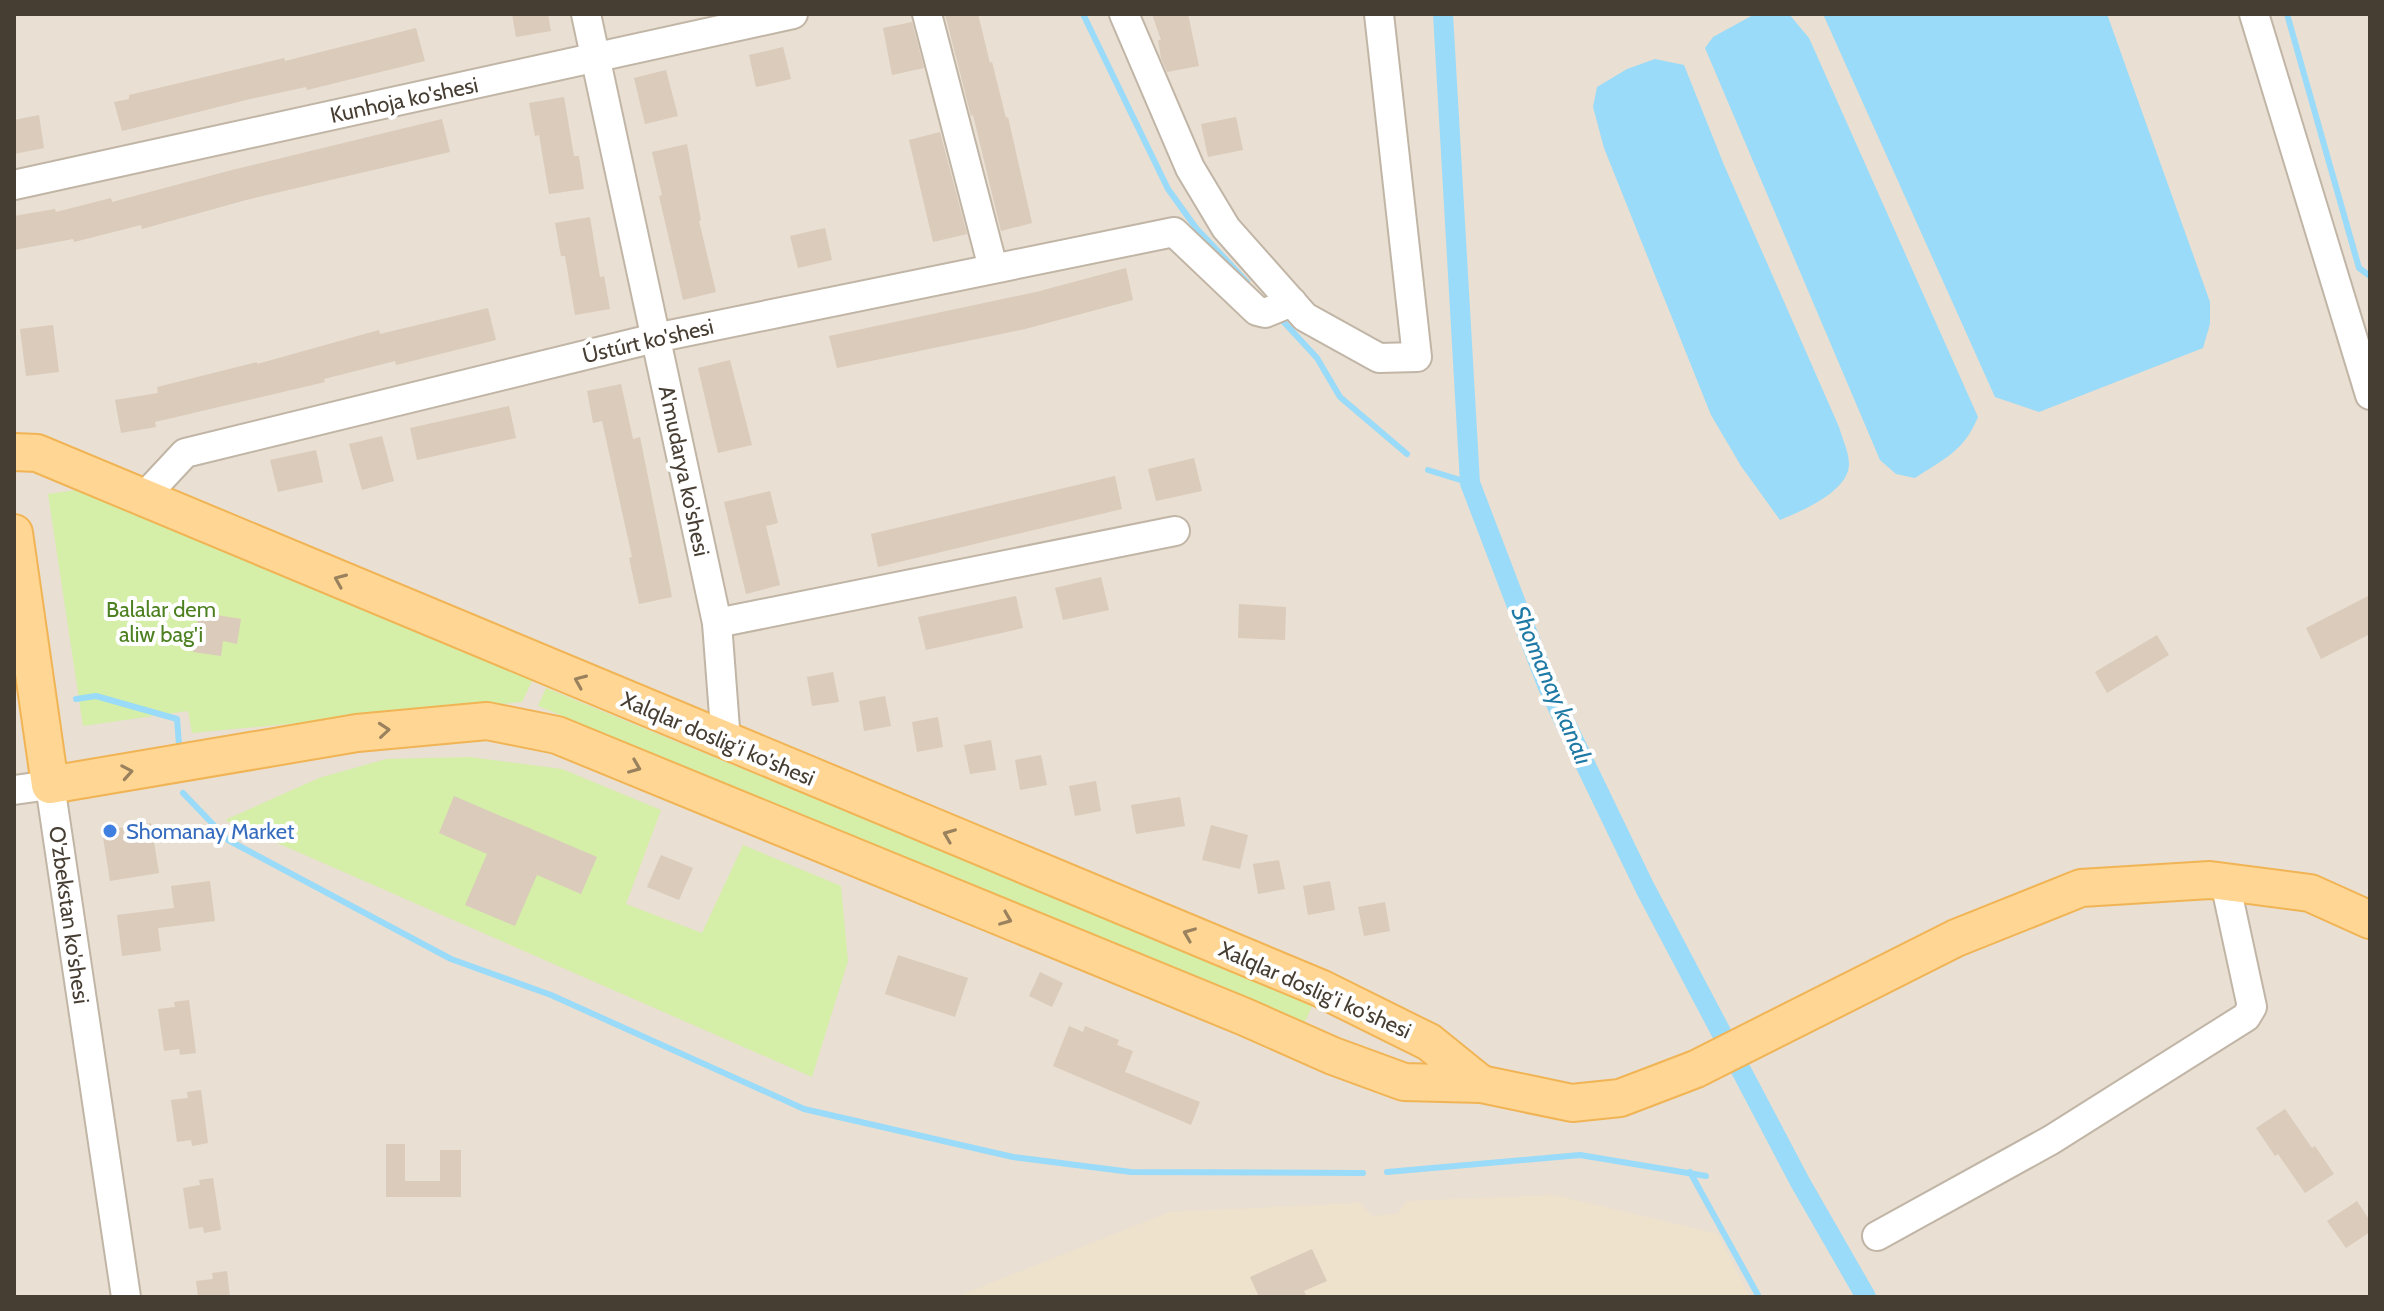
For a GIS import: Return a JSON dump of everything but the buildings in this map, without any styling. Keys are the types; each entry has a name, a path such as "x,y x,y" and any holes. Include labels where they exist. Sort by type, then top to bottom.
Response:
{"main road":[{"name":"Xalqlar doslig'i ko'shesi","path":"14,452 37,453 1320,988 1429,1042 1481,1084"},
{"name":"O'zbekstan ko'shesi","path":"14,533 50,785"},
{"path":"50,785 357,733 487,721 557,735 1245,1017 1333,1056 1404,1082 1481,1084 1572,1103 1620,1098 1696,1069 1956,938 2081,888 2210,880 2310,893 2370,919"}],"street":[{"name":"A'mudarya ko'shesi","path":"586,14 717,623 726,742"},
{"name":"Kunhoja ko'shesi","path":"14,185 793,14"},
{"path":"927,14 993,268"},
{"path":"1124,14 1190,168 1226,228 1305,317 1379,358 1417,357 1379,14"},
{"path":"2254,14 2370,395"},
{"name":"Ústúrt ko'shesi","path":"143,498 185,453 655,338 1174,232 1257,311 1265,313 1292,302"},
{"path":"717,623 1175,531"},
{"path":"14,790 50,785"},
{"name":"O'zbekstan ko'shesi","path":"50,785 126,1297"},
{"path":"1877,1236 2051,1140 2246,1017 2252,1007 2225,882"}],"shaded area":[{"path":"14,14 2370,14 2370,1297 14,1297"},
{"path":"1554,1195 1718,1234 1750,1297 956,1297 1170,1212 1360,1203 1372,1216 1397,1214 1407,1201"}],"green space":[{"name":"Balalar dem aliw bag'i","path":"84,489 533,679 522,702 192,733 188,711 83,726 48,494"},
{"path":"546,688 1313,1004 1305,1022 538,706"},
{"path":"470,757 562,769 661,810 626,904 702,933 743,845 841,886 848,961 812,1077 225,820 319,778 386,759"}],"water":[{"path":"1755,14 1789,14 1809,38 1978,417 1960,446 1915,478 1896,474 1880,460 1705,48 1713,37"},
{"path":"1823,14 2107,14 2210,302 2210,324 2203,348 2039,412 1995,397"},
{"path":"1655,59 1684,65 1847,450 1849,464 1841,483 1823,499 1780,520 1741,466 1711,415 1604,148 1593,107 1597,87 1627,69"}],"waterway":[{"path":"1083,14 1168,189 1196,228 1247,282"},
{"name":"Shomanay kanalı","path":"1443,14 1470,483 1548,687 1645,888 1800,1182 1866,1297"},
{"path":"2287,14 2359,268 2370,276"},
{"path":"1281,319 1317,358 1340,397 1407,454"},
{"path":"1428,470 1470,483"},
{"path":"76,699 96,696 177,719 179,744"},
{"path":"183,793 228,840 451,959 551,995 804,1109 1013,1157 1131,1172 1363,1173"},
{"path":"1387,1172 1580,1155 1706,1176"},
{"path":"1690,1172 1759,1297"}],"place":[{"name":"Shomanay Market","path":"110,831"}]}
